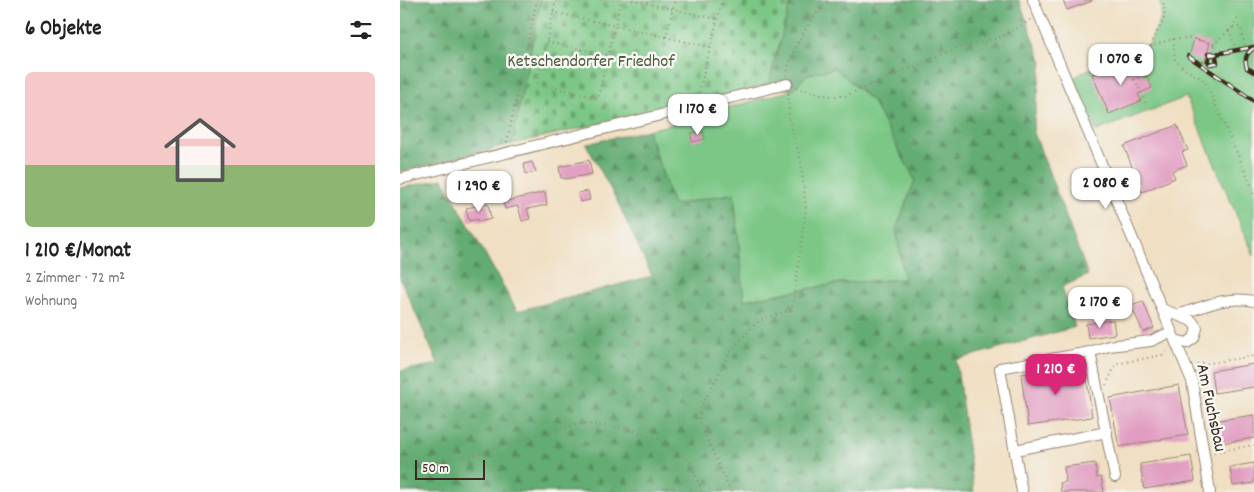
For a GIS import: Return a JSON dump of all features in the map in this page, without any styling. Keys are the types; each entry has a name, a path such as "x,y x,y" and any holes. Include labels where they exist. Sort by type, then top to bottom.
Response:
{"street":[{"name":"Am Fuchsbau","path":"1036,1 1039,13 1192,381 1210,492"},
{"path":"400,179 787,84"},
{"path":"1178,315 1223,300 1247,300 1254,302"},
{"path":"1022,492 1000,368 1090,352 1110,346 1173,336 1187,343 1194,338 1197,328 1192,321 1162,309"},
{"path":"1090,352 1115,477"},
{"path":"1015,450 1107,432"}],"path":[{"path":"505,152 537,0"},
{"path":"556,0 537,83 598,98 621,0"},
{"path":"632,0 717,19"},
{"path":"666,37 675,0"},
{"path":"696,106 722,0"},
{"path":"731,492 699,421 700,410 731,350 765,318 792,310 806,209 801,162 789,119 788,69 800,37 829,0"},
{"path":"1146,104 1134,80 1145,74 1140,59 1151,46 1166,18 1163,0"},
{"path":"553,12 710,47"},
{"path":"787,84 812,93 845,96 957,48 999,38 1039,13"},
{"path":"1212,51 1214,44 1233,27 1239,15"},
{"path":"1233,27 1240,26 1245,45"},
{"path":"1229,30 1235,46"},
{"path":"1151,46 1173,39 1192,38 1214,44"},
{"path":"1173,39 1175,60 1183,68 1205,81 1253,191 1254,198"},
{"path":"546,41 608,55"},
{"path":"1100,398 1116,364 1162,355 1173,336"},
{"path":"1187,367 1254,356"},
{"path":"400,464 470,456 579,423 624,428 659,439 691,463 702,492"},
{"path":"1204,454 1254,445"}],"green space":[{"path":"541,0 512,144 400,172 400,1"},
{"name":"Ketschendorfer Friedhof","path":"541,0 791,0 768,85 512,144"},
{"path":"791,0 1019,0 1042,62 1033,130 1088,275 1062,287 1075,327 956,360 974,492 400,492 400,371 438,364 400,278 400,188 443,179 517,311 652,276 616,199 586,144 648,130 673,205 734,193 744,300 841,283 904,279 896,229 915,180 872,101 835,68 806,75 793,90 768,85"},
{"path":"1159,0 1254,0 1254,256 1186,97 1096,131 1074,78 1087,70 1149,45 1159,24 1161,8"},
{"path":"835,68 872,101 915,180 896,229 904,279 841,283 744,300 734,193 673,205 648,130 719,113 727,108 793,90 806,75"}],"building":[{"path":"1063,0 1092,0 1092,1 1067,10"},
{"path":"1194,39 1210,43 1205,62 1189,57"},
{"path":"1125,62 1128,68 1139,64 1144,77 1147,76 1152,88 1138,94 1141,101 1109,114 1092,74"},
{"path":"1177,125 1188,150 1182,152 1187,165 1172,171 1175,178 1142,192 1124,146"},
{"path":"703,131 705,139 692,142 691,133"},
{"path":"589,160 592,174 565,179 561,178 559,167"},
{"path":"532,162 536,172 526,174 524,164"},
{"path":"588,191 590,200 580,202 578,193"},
{"path":"545,192 547,205 527,209 530,219 522,221 518,206 505,209 503,202"},
{"path":"488,204 491,219 478,222 478,219 469,221 466,208"},
{"path":"1143,301 1154,328 1143,332 1131,305"},
{"path":"1113,320 1115,334 1088,338 1086,324"},
{"path":"1254,364 1254,387 1214,393 1211,371"},
{"path":"1085,366 1092,417 1028,426 1021,374"},
{"path":"1179,385 1188,435 1119,447 1110,398"},
{"path":"1254,415 1254,438 1222,443 1219,420"},
{"path":"1191,456 1195,481 1144,489 1140,464"},
{"path":"1095,463 1097,478 1101,477 1104,492 1061,492 1060,483 1066,482 1064,467"},
{"path":"1254,463 1254,483 1233,486 1230,467"}],"railway":[{"path":"1208,54 1212,53 1216,56 1217,63 1210,64 1208,61 1210,55 1254,47"},
{"path":"1254,48 1246,56 1247,68 1254,72"},
{"path":"1188,56 1254,101"}]}
